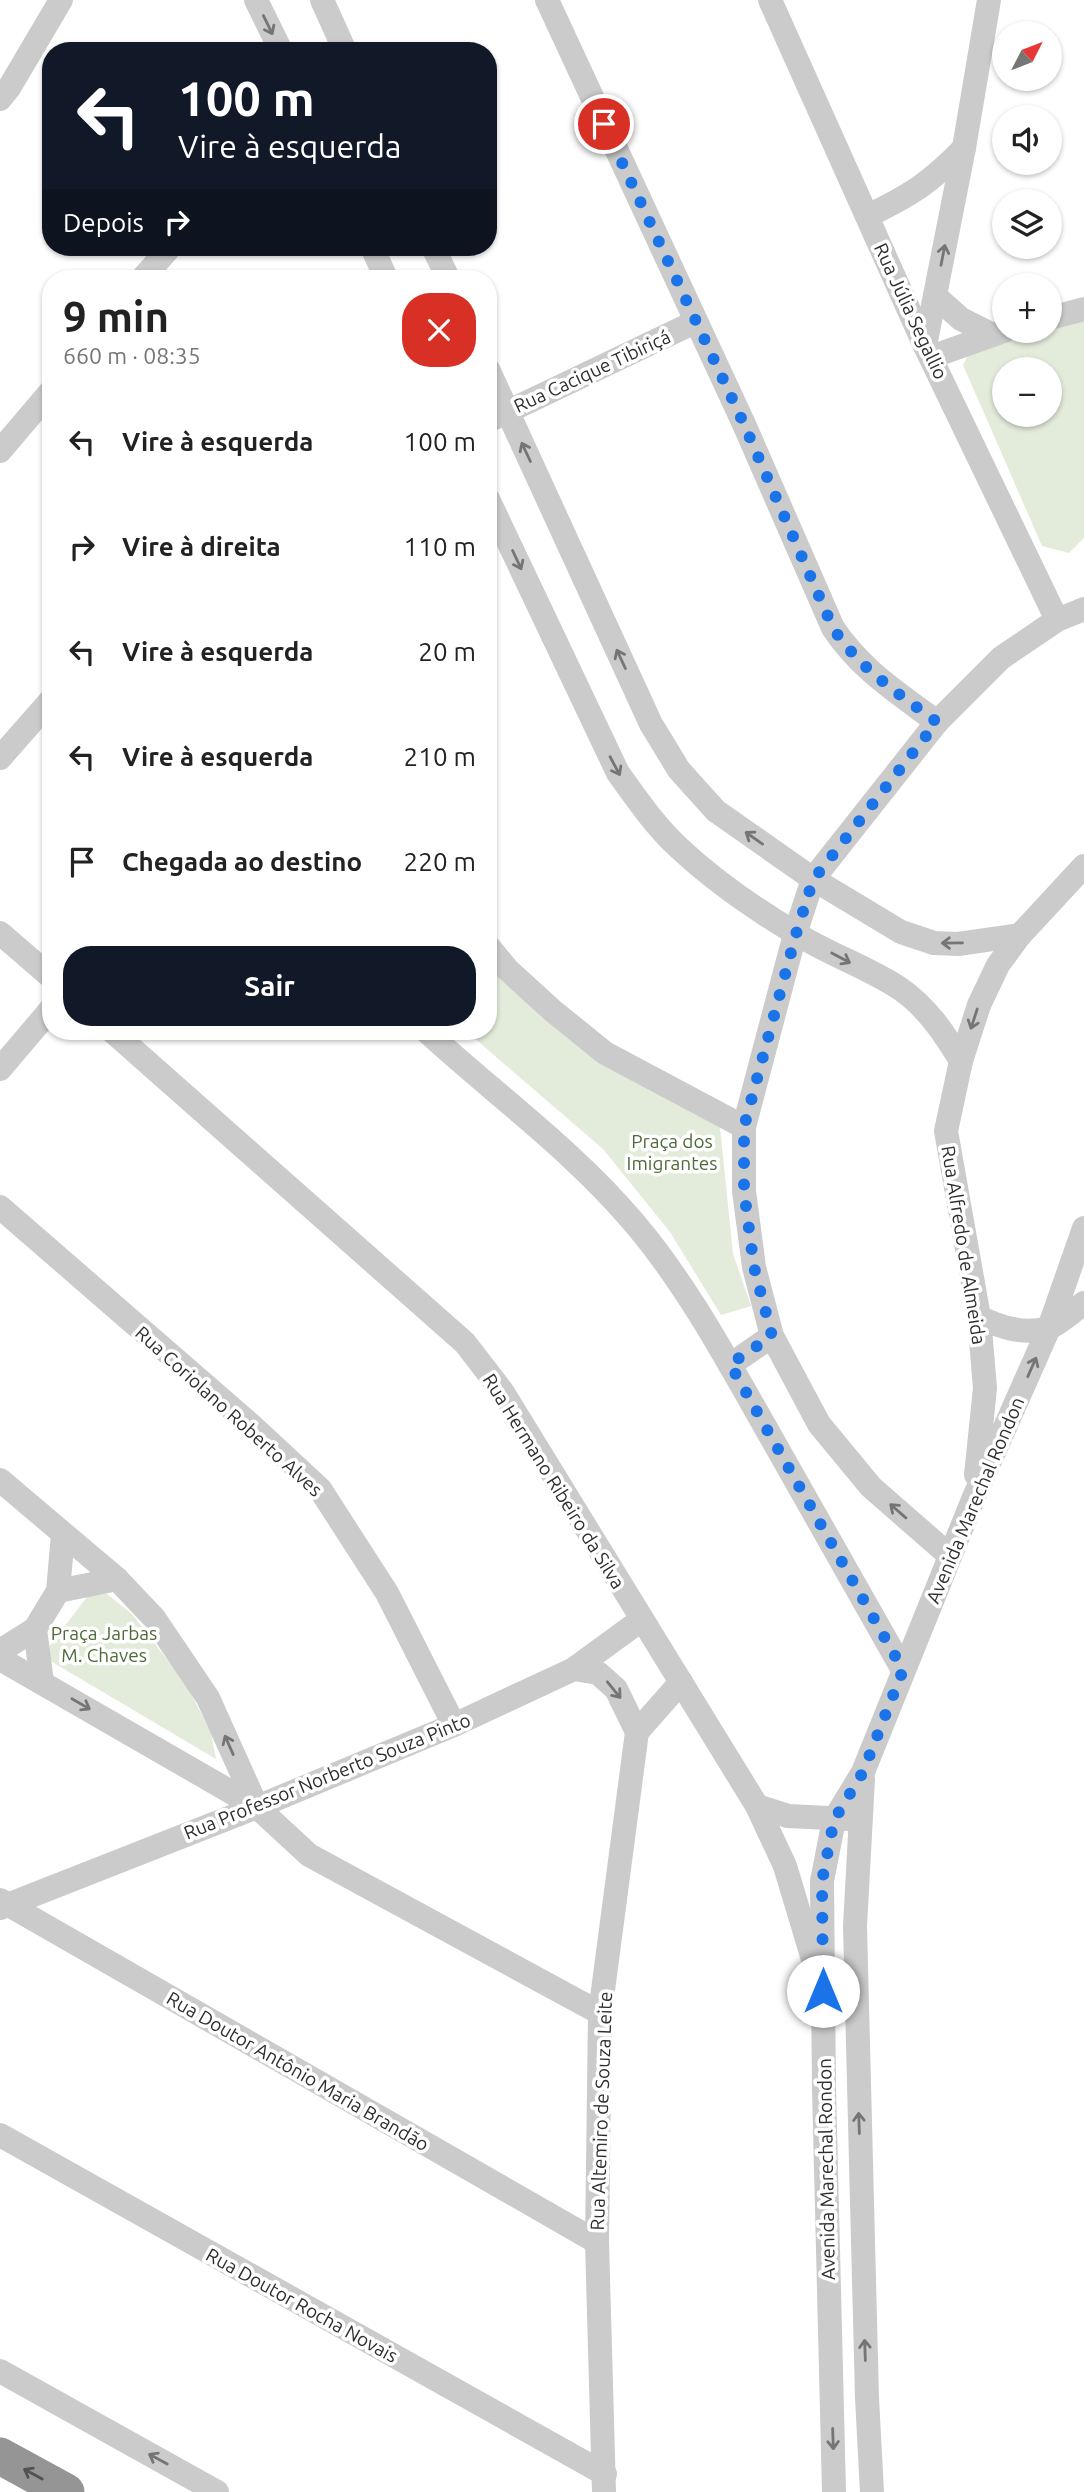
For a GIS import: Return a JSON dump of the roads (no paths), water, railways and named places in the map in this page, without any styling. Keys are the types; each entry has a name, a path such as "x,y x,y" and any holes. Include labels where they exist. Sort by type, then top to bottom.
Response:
{"highway":[{"path":"0,2456 66,2492"}],"street":[{"path":"0,99 61,0"},
{"path":"256,0 277,42"},
{"path":"322,0 341,42"},
{"path":"547,0 743,422 833,628 848,650 866,669 937,722"},
{"name":"Rua Júlia Segallio","path":"771,0 928,352 1057,620"},
{"path":"989,0 935,296 928,352 992,334"},
{"path":"867,216 904,199 923,186 964,148"},
{"path":"152,270 163,256"},
{"path":"935,296 961,318 992,330"},
{"path":"1062,315 1084,309"},
{"name":"Rua Cacique Tibiriçá","path":"498,416 695,322"},
{"path":"0,451 42,402"},
{"path":"498,416 651,724 679,770 716,811 813,880 901,932 934,943 958,944 1020,935"},
{"path":"497,518 618,772 642,805 678,847 737,894 796,934 901,989 928,1013 961,1061"},
{"path":"950,1556 871,1488 819,1424 772,1336 754,1267 744,1191 744,1127 813,880 937,722 1001,658 1057,620 1084,609"},
{"path":"0,758 42,710"},
{"name":"Rua Alfredo de Almeida","path":"974,1497 985,1388 979,1317 946,1131 961,1061 984,995 998,965 1020,935 1084,866"},
{"path":"0,933 42,969"},
{"path":"497,957 553,1012 605,1053 744,1127"},
{"path":"0,1069 42,1020"},
{"name":"Rua Hermano Ribeiro da Silva","path":"122,1040 464,1343 502,1391 757,1806 785,1866 823,1991"},
{"path":"437,1040 528,1118 593,1179 635,1224 675,1276 730,1364 903,1670"},
{"name":"Rua Coriolano Roberto Alves","path":"0,1207 251,1425 320,1489 387,1593 454,1725"},
{"name":"Avenida Marechal Rondon","path":"835,2492 824,2088 822,1881 834,1820 863,1772 974,1497 1049,1328 1084,1228"},
{"path":"979,1317 1020,1331 1049,1328 1084,1303"},
{"path":"730,1364 772,1336"},
{"path":"0,1480 117,1579 154,1618 208,1698 257,1807"},
{"path":"0,1651 35,1629 58,1591 63,1534"},
{"path":"58,1591 117,1579"},
{"name":"Rua Professor Norberto Souza Pinto","path":"3,1904 257,1807 454,1725 574,1669 641,1620"},
{"path":"35,1629 42,1682"},
{"path":"0,1659 257,1807 309,1855 600,2013"},
{"path":"574,1669 598,1673 616,1689 637,1732 681,1682"},
{"name":"Rua Altemiro de Souza Leite","path":"605,2483 597,2242 600,2013 637,1732"},
{"name":"Avenida Marechal Rondon","path":"863,1772 856,1881 858,2084 872,2492"},
{"path":"757,1806 788,1816 860,1819"},
{"path":"785,1866 799,1875 822,1881 856,1881"},
{"name":"Rua Doutor Antônio Maria Brandão","path":"3,1904 597,2242"},
{"path":"824,2088 858,2084"},
{"name":"Rua Doutor Rocha Novais","path":"0,2135 605,2483"},
{"path":"0,2371 218,2492"},
{"path":"832,2400 867,2398"}],"park label":[{"name":"Praça dos Imigrantes","path":"672,1152"},
{"name":"Praça Jarbas M. Chaves","path":"104,1644"}]}
